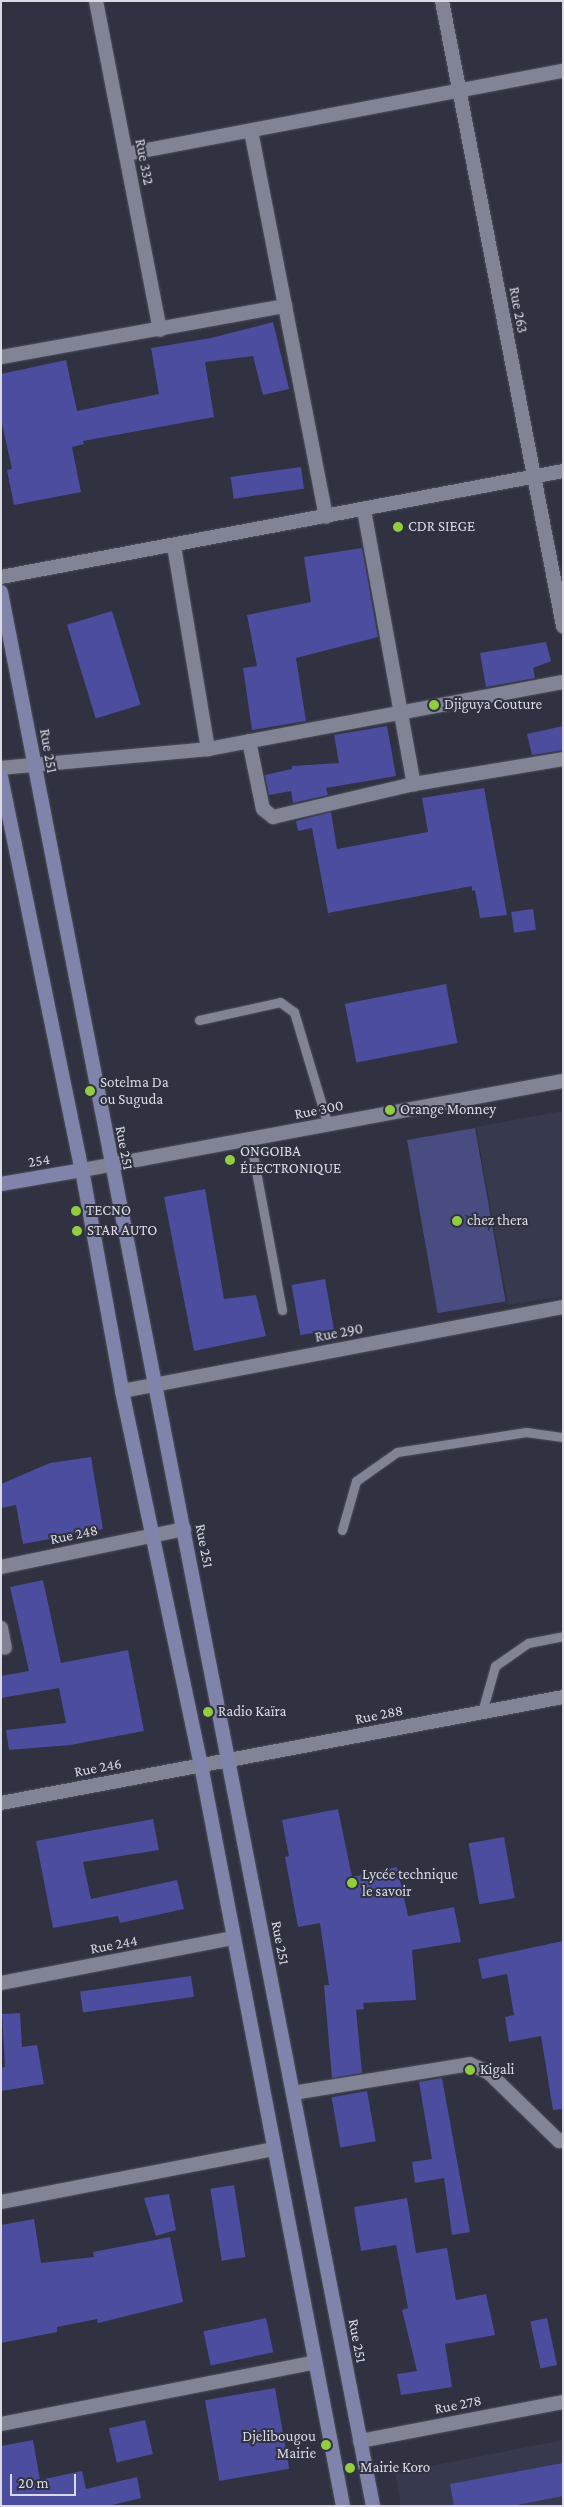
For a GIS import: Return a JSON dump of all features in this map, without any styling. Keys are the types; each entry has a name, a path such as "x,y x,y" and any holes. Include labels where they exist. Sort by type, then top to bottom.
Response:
{"main road":[{"name":"Rue 251","path":"1,592 110,1165 184,1529 373,2506"},
{"path":"1,777 82,1170 122,1391 200,1765 313,2363 342,2506"},
{"name":"254","path":"1,1184 82,1170"}],"street":[{"name":"Rue 332","path":"96,1 160,330"},
{"name":"Rue 263","path":"442,1 563,626"},
{"path":"126,154 563,71"},
{"path":"250,131 326,517"},
{"path":"1,357 160,330 285,306"},
{"path":"1,577 174,546 563,471"},
{"path":"364,510 414,784"},
{"path":"174,546 208,748"},
{"path":"1,768 208,748 563,682"},
{"path":"250,741 263,809 273,817 414,784 563,759"},
{"name":"Rue 300","path":"82,1170 563,1081"},
{"name":"Rue 290","path":"122,1391 563,1307"},
{"name":"Rue 248","path":"1,1567 184,1529"},
{"path":"1,1628 5,1648"},
{"name":"Rue 288","path":"200,1765 563,1697"},
{"name":"Rue 246","path":"1,1803 200,1765"},
{"name":"Rue 244","path":"1,1983 232,1938"},
{"path":"293,2093 470,2064 489,2073 559,2141 563,2140"},
{"path":"1,2202 273,2149"},
{"path":"1,2424 313,2363"},
{"name":"Rue 278","path":"360,2440 563,2402"}],"lane":[{"path":"200,1020 280,1002 294,1012 328,1124"},
{"path":"250,1139 282,1310"},
{"path":"342,1530 356,1481 397,1452 526,1432 563,1437"},
{"path":"482,1712 495,1666 528,1643 563,1636"}],"shaded area":[{"path":"563,1111 563,1296 508,1305 476,1127"},
{"name":"chez thera","path":"475,1128 506,1301 438,1313 407,1140"},
{"path":"563,2440 563,2506 401,2506 395,2473"}],"building":[{"path":"273,322 289,389 263,395 253,356 205,362 214,417 83,441 84,444 72,447 81,492 14,505 7,470 12,469 1,419 1,374 66,360 77,411 159,394 151,348 211,338"},
{"path":"301,467 304,489 234,499 231,477"},
{"path":"362,548 378,637 296,658 306,721 252,730 243,668 257,666 247,615 311,602 304,557"},
{"path":"112,611 141,705 96,718 67,625"},
{"path":"546,642 551,661 533,668 535,678 486,687 480,653"},
{"path":"387,726 396,776 326,788 328,795 293,803 291,791 269,795 265,775 292,769 292,766 339,763 334,735"},
{"path":"563,726 563,750 532,755 527,734"},
{"path":"484,788 507,915 480,918 475,890 472,891 472,886 328,913 312,828 298,831 296,821 331,812 337,849 428,832 422,798"},
{"path":"533,909 536,930 514,933 511,912"},
{"path":"446,984 457,1043 356,1063 345,1004"},
{"path":"205,1189 224,1299 256,1295 266,1336 194,1351 164,1197"},
{"path":"325,1279 334,1329 300,1335 292,1285"},
{"path":"91,1457 103,1529 23,1544 16,1505 1,1508 1,1484 50,1463"},
{"path":"43,1580 61,1663 128,1650 144,1731 70,1745 9,1750 6,1730 66,1723 59,1688 1,1698 1,1676 29,1671 10,1587"},
{"path":"338,1809 352,1877 397,1867 408,1916 454,1907 461,1942 412,1950 416,2000 363,2003 364,2009 356,2010 362,2073 332,2078 324,1985 329,1985 320,1923 298,1927 285,1857 289,1856 282,1820"},
{"path":"153,1819 159,1850 83,1862 91,1899 177,1880 184,1909 120,1923 118,1916 53,1928 36,1841"},
{"path":"504,1837 515,1898 479,1904 469,1843"},
{"path":"563,1941 563,2109 553,2110 541,2036 509,2042 505,2017 514,2015 507,1974 482,1979 478,1959"},
{"path":"191,1976 194,1997 83,2012 80,1992"},
{"path":"20,2013 22,2047 37,2045 44,2084 1,2091 1,2068 5,2067 2,2014"},
{"path":"442,2078 470,2232 452,2235 444,2178 415,2183 412,2162 432,2159 419,2082"},
{"path":"367,2091 376,2141 340,2147 332,2097"},
{"path":"234,2185 245,2257 222,2261 210,2189"},
{"path":"169,2194 176,2230 156,2236 144,2198"},
{"path":"407,2198 416,2253 447,2248 456,2300 486,2294 495,2335 445,2344 452,2387 401,2395 397,2374 417,2371 402,2310 408,2308 396,2245 361,2251 354,2207"},
{"path":"34,2219 41,2263 94,2257 93,2252 170,2237 183,2302 98,2323 97,2319 57,2327 57,2332 1,2343 1,2225"},
{"path":"266,2318 273,2352 211,2366 203,2331"},
{"path":"547,2318 557,2365 540,2368 530,2322"},
{"path":"275,2388 289,2469 219,2481 205,2400"},
{"path":"145,2420 153,2454 117,2462 109,2428"},
{"path":"33,2440 40,2480 82,2471 86,2489 137,2477 141,2498 108,2506 1,2506 1,2446"},
{"path":"563,2463 563,2496 512,2506 454,2506 450,2484"}],"place":[{"name":"CDR SIEGE","path":"398,527"},
{"name":"Djiguya Couture","path":"434,705"},
{"name":"Sotelma Da ou Suguda","path":"90,1091"},
{"name":"Orange Monney","path":"390,1110"},
{"name":"ONGOIBA ÉLECTRONIQUE","path":"230,1160"},
{"name":"TECNO","path":"76,1211"},
{"name":"chez thera","path":"457,1221"},
{"name":"STAR AUTO","path":"77,1231"},
{"name":"Radio Kaïra","path":"208,1712"},
{"name":"Lycée technique le savoir","path":"352,1883"},
{"name":"Kigali","path":"470,2070"},
{"name":"Djelibougou Mairie","path":"326,2445"},
{"name":"Mairie Koro","path":"350,2468"}]}
